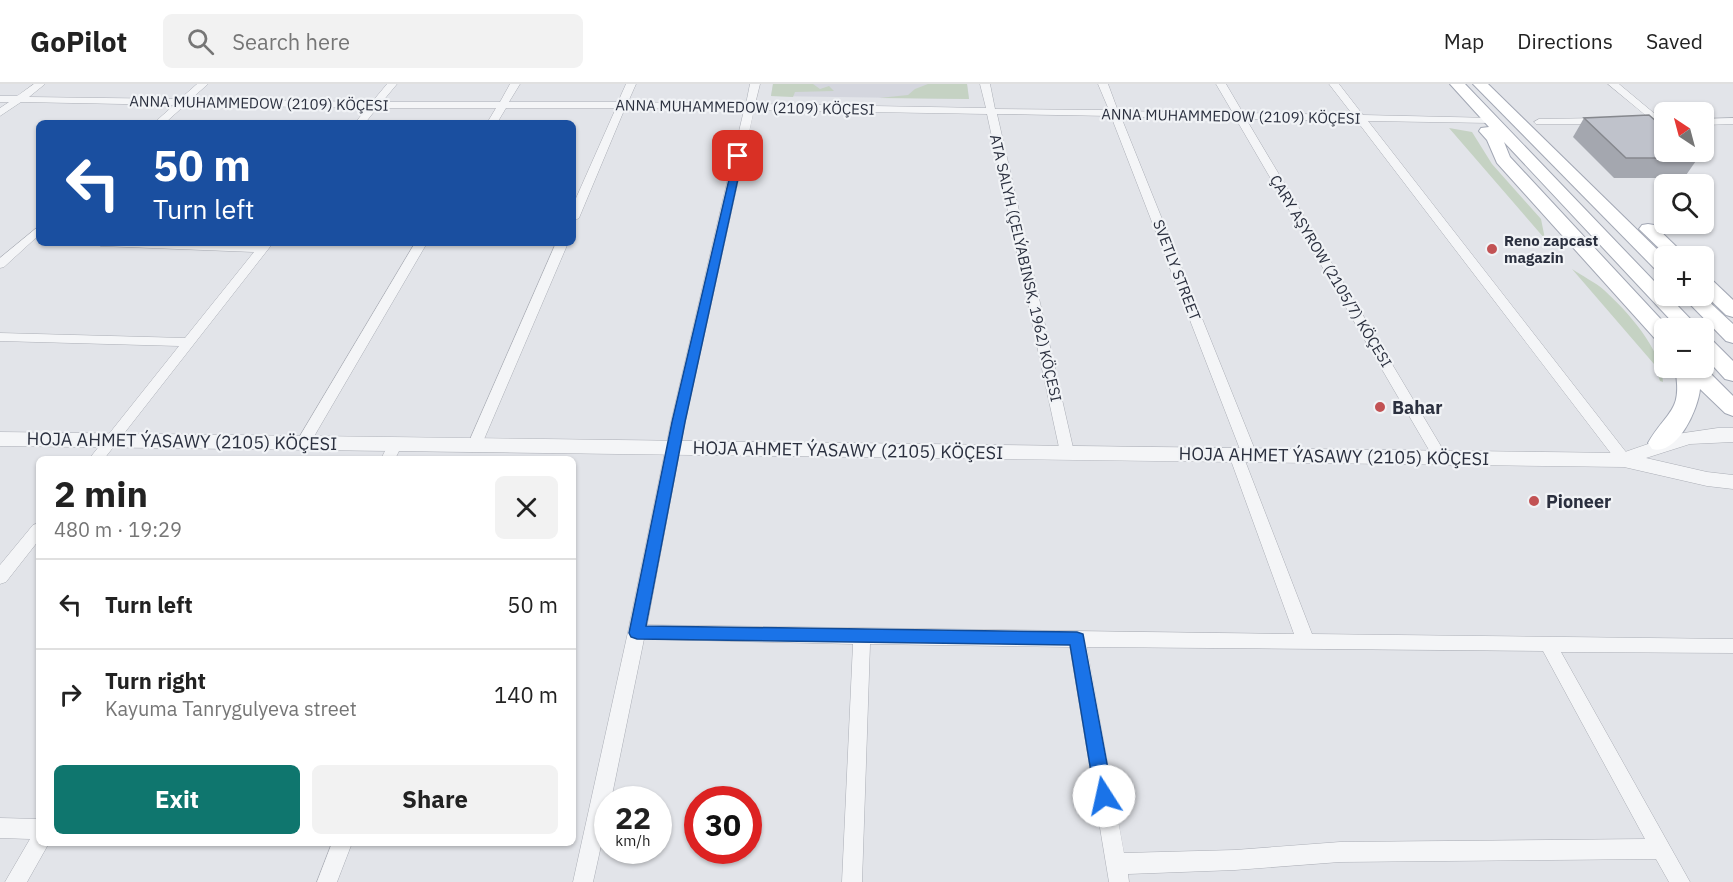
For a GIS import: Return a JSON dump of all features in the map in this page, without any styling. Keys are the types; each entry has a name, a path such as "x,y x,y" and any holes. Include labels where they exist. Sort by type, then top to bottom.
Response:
{"main road":[{"path":"1457,84 1481,115 1679,318"},
{"path":"1480,84 1535,140 1570,163 1665,246"},
{"path":"1500,104 1539,122 1570,163 1654,256"},
{"path":"1481,115 1503,159 1654,325"},
{"path":"1714,293 1733,311"},
{"path":"1702,306 1733,336"},
{"path":"1714,354 1733,374"},
{"path":"1660,443 1678,422 1688,404 1689,378"},
{"path":"1701,378 1719,398 1733,408"}],"street":[{"path":"0,113 40,84"},
{"path":"162,120 203,84"},
{"path":"362,120 392,84"},
{"path":"494,120 515,84"},
{"path":"576,211 631,84"},
{"path":"583,882 637,633 673,448 755,84"},
{"name":"ATA SALYH (ÇELÝABINSK, 1962) KÖÇESI","path":"985,84 1067,452"},
{"name":"SVETLY STREET","path":"1103,84 1243,455 1306,642"},
{"name":"ÇARY AŞYROW (2105/7) KÖÇESI","path":"1221,84 1441,458"},
{"path":"1334,84 1624,460"},
{"path":"1613,84 1654,116"},
{"name":"ANNA MUHAMMEDOW (2109) KÖÇESI","path":"0,99 375,105 749,106 1360,118 1481,115"},
{"path":"1539,122 1654,122"},
{"path":"1714,122 1733,122"},
{"path":"0,264 33,241"},
{"path":"98,456 264,246"},
{"path":"304,441 419,246"},
{"path":"475,444 561,246"},
{"path":"0,337 190,342"},
{"name":"HOJA AHMET ÝASAWY (2105) KÖÇESI","path":"1624,460 1660,443 1707,436 1733,435"},
{"name":"HOJA AHMET ÝASAWY (2105) KÖÇESI","path":"0,439 304,441 392,452 475,444 1624,460 1707,479 1733,482"},
{"path":"1707,479 1733,491"},
{"path":"0,577 36,533"},
{"path":"637,633 862,638 1733,646"},
{"path":"852,882 862,638"},
{"path":"1077,639 1118,873 1234,860 1340,852 1661,849"},
{"path":"1549,646 1680,882"},
{"path":"0,828 36,829"},
{"path":"15,882 37,846"},
{"path":"327,882 341,846"}],"shaded area":[{"path":"773,84 967,84 969,99 771,96"}],"green space":[{"path":"773,84 813,84 820,89 829,86 834,91 795,92 793,97 771,96"},
{"path":"928,84 967,84 969,99 879,98 908,95 915,89"},
{"path":"1449,128 1472,132 1492,164 1541,219 1545,239"},
{"path":"1572,269 1597,284 1633,320 1654,351 1654,364"}],"building":[{"path":"1649,115 1654,119 1654,158 1626,158 1584,118"}],"place":[{"name":"Reno zapcast magazin","path":"1492,249"},
{"name":"Bahar","path":"1380,407"},
{"name":"Pioneer","path":"1534,501"}],"route":[{"path":"738,156 678,422 637,633 862,638 1077,639 1104,796"}]}
